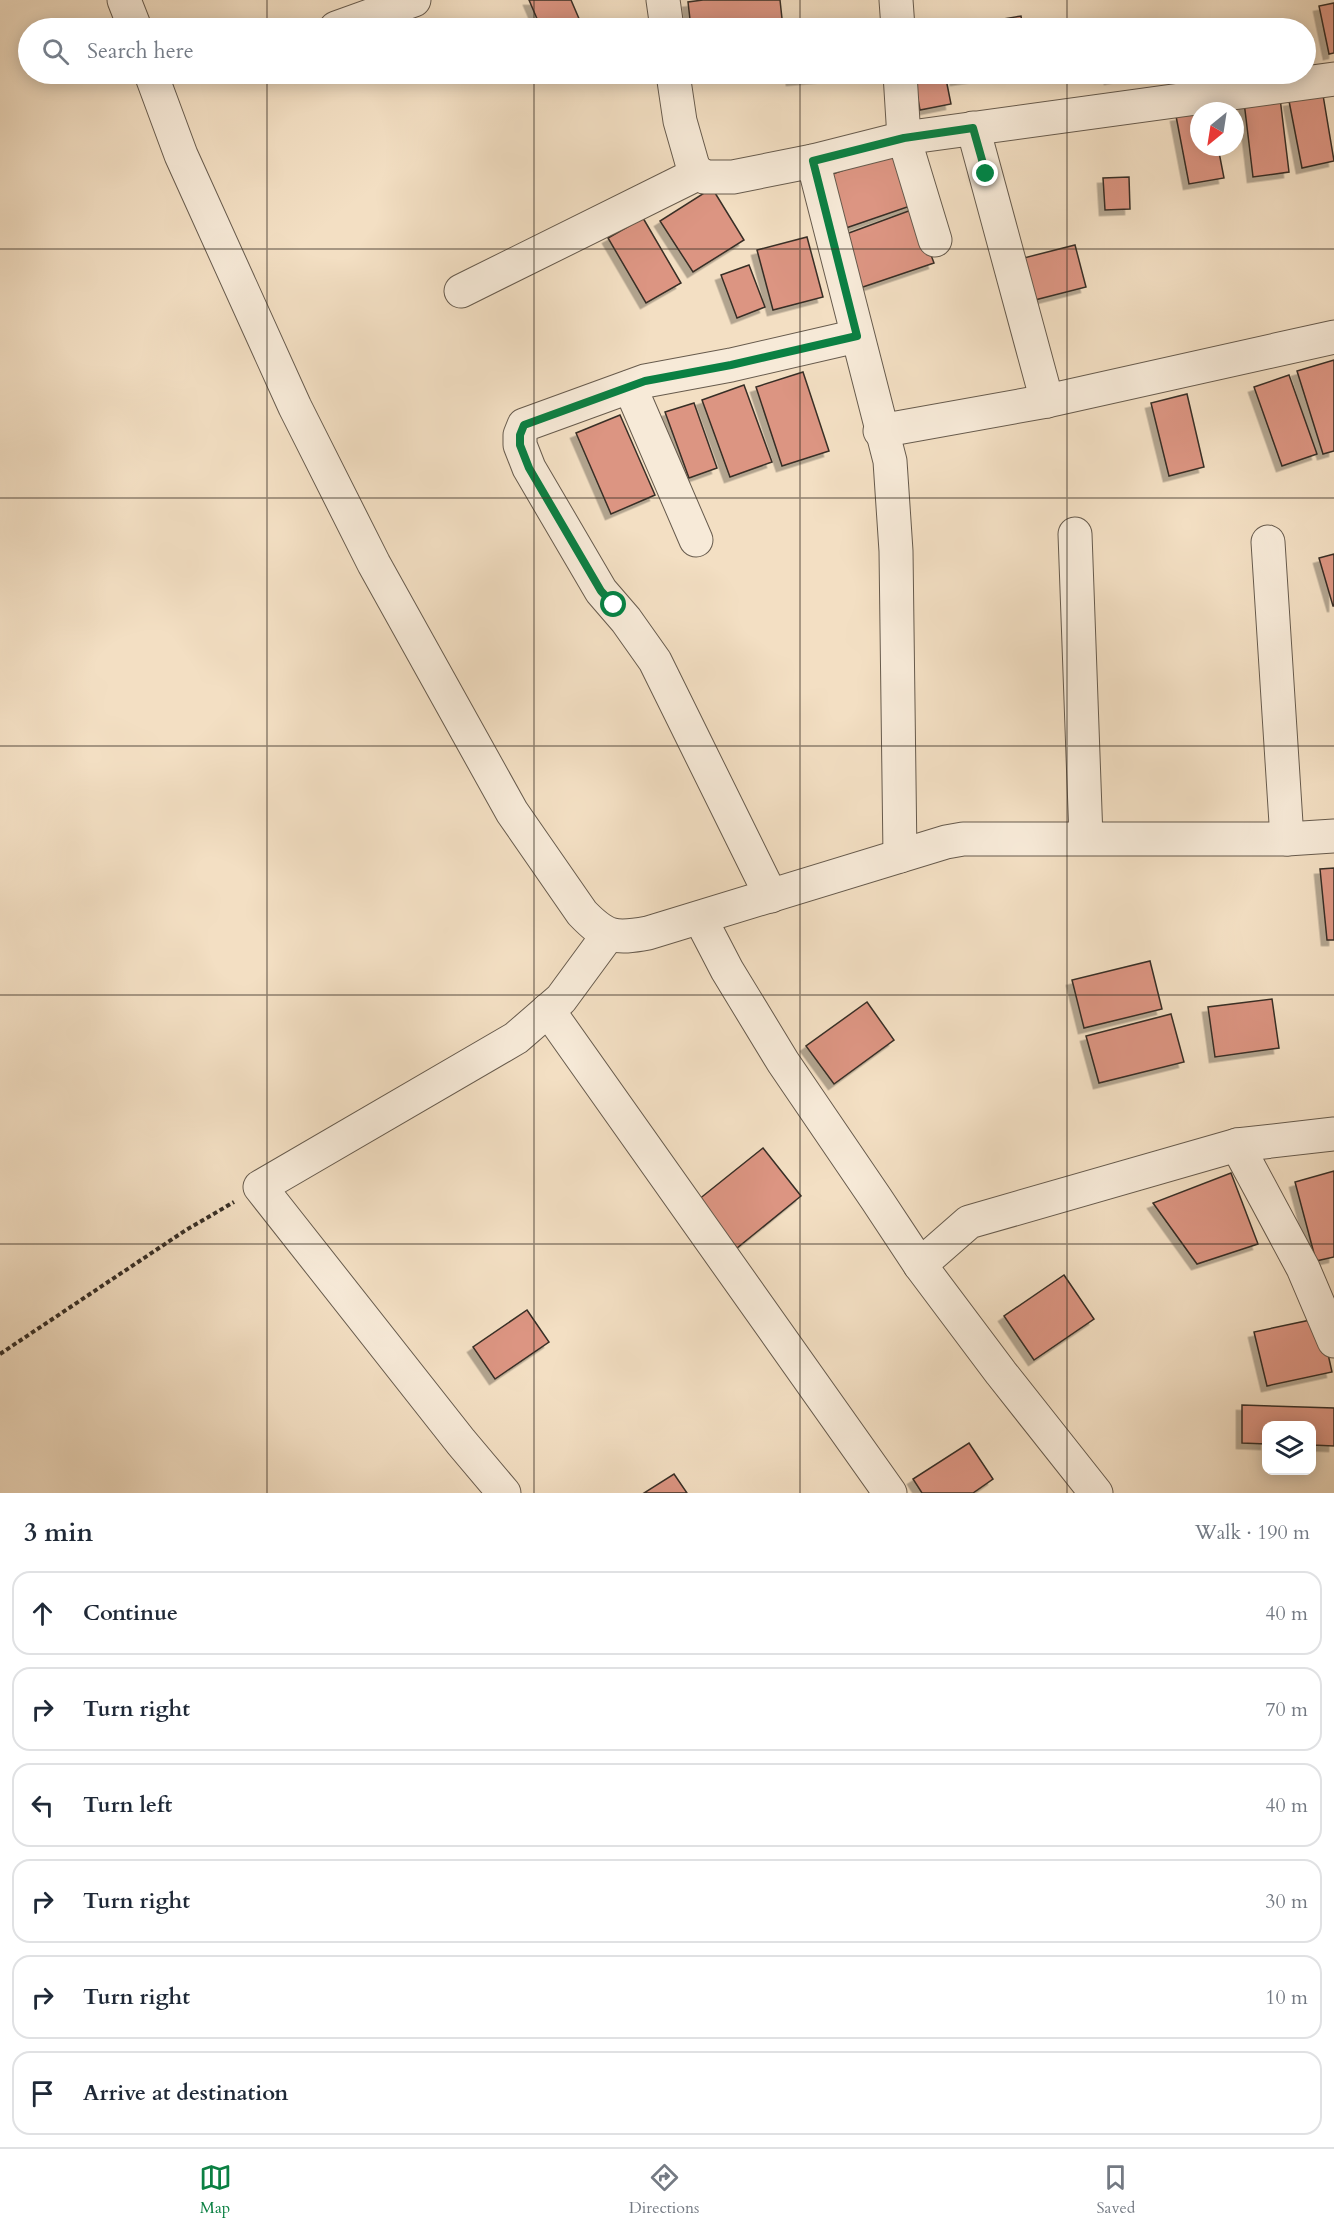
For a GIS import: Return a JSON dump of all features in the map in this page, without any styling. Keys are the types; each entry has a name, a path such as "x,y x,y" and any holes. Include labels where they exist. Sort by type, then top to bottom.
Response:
{"street":[{"path":"124,0 131,18"},
{"path":"663,0 666,18"},
{"path":"896,0 897,18"},
{"path":"364,18 408,2"},
{"path":"1316,81 1334,79"},
{"path":"155,84 181,154 295,407 374,564 512,812 582,913 594,926 608,935 621,938 648,933 946,842 963,839 1287,839 1334,836"},
{"path":"674,84 680,122 694,170 704,177 733,177 813,161 904,138 1297,84"},
{"path":"901,84 904,138 935,240"},
{"path":"973,128 1047,401"},
{"path":"813,161 880,431 890,461 896,551 900,856"},
{"path":"461,291 699,173"},
{"path":"771,896 655,661 626,620 601,591 529,468 520,445 520,435 524,425 645,381 731,365 857,336"},
{"path":"880,431 1047,401 1334,337"},
{"path":"630,387 696,540"},
{"path":"1076,534 1086,838"},
{"path":"1268,542 1287,839"},
{"path":"700,918 727,970 783,1062 920,1265 1000,1373 1096,1493"},
{"path":"504,1493 260,1186 516,1038 561,999 608,935"},
{"path":"548,1010 891,1493"},
{"path":"920,1265 969,1222 1237,1144 1334,1134"},
{"path":"1237,1144 1303,1268 1334,1341"}],"path":[{"path":"0,1354 186,1230 260,1186"}],"building":[{"path":"529,0 571,0 579,18 537,18"},
{"path":"780,0 782,18 690,18 688,2"},
{"path":"1334,3 1334,53 1329,54 1319,6"},
{"path":"915,84 947,84 951,104 920,110"},
{"path":"1323,95 1334,161 1302,168 1289,101"},
{"path":"1280,98 1289,172 1253,177 1244,102"},
{"path":"1190,114 1190,156 1220,156 1224,178 1189,184 1176,116"},
{"path":"894,152 913,205 846,228 827,176"},
{"path":"1129,177 1130,209 1105,210 1103,178"},
{"path":"712,188 744,240 693,272 660,221"},
{"path":"914,209 934,263 857,289 838,237"},
{"path":"643,218 681,283 646,303 608,238"},
{"path":"807,237 823,297 773,310 757,250"},
{"path":"1075,245 1086,287 1023,303 1012,261"},
{"path":"749,265 765,307 737,318 721,275"},
{"path":"1334,360 1334,451 1323,454 1297,371"},
{"path":"803,372 829,451 782,466 756,387"},
{"path":"1289,375 1317,454 1282,466 1254,387"},
{"path":"744,385 772,462 730,477 702,400"},
{"path":"1187,394 1204,467 1169,476 1151,403"},
{"path":"694,403 717,468 689,478 665,412"},
{"path":"620,415 655,495 611,514 576,433"},
{"path":"1334,554 1334,606 1333,606 1319,558"},
{"path":"1334,868 1334,940 1327,940 1320,869"},
{"path":"1150,961 1162,1009 1084,1028 1072,980"},
{"path":"1272,999 1279,1048 1215,1057 1208,1007"},
{"path":"867,1002 894,1040 834,1084 806,1046"},
{"path":"1171,1014 1184,1062 1099,1083 1086,1036"},
{"path":"763,1148 801,1196 737,1248 698,1200"},
{"path":"1334,1171 1334,1257 1316,1261 1295,1182"},
{"path":"1231,1173 1258,1244 1197,1264 1153,1203"},
{"path":"1064,1275 1094,1319 1034,1360 1004,1316"},
{"path":"527,1310 549,1342 495,1379 473,1347"},
{"path":"1320,1318 1332,1372 1267,1386 1254,1332"},
{"path":"1242,1405 1334,1408 1334,1446 1316,1445 1316,1421 1262,1421 1262,1444 1242,1443"},
{"path":"969,1443 993,1479 973,1493 922,1493 913,1479"},
{"path":"674,1474 687,1493 644,1493"}],"route":[{"path":"614,605 601,591 529,468 520,445 520,435 524,425 645,381 731,365 857,336 813,161 904,138 973,128 986,174"}]}
